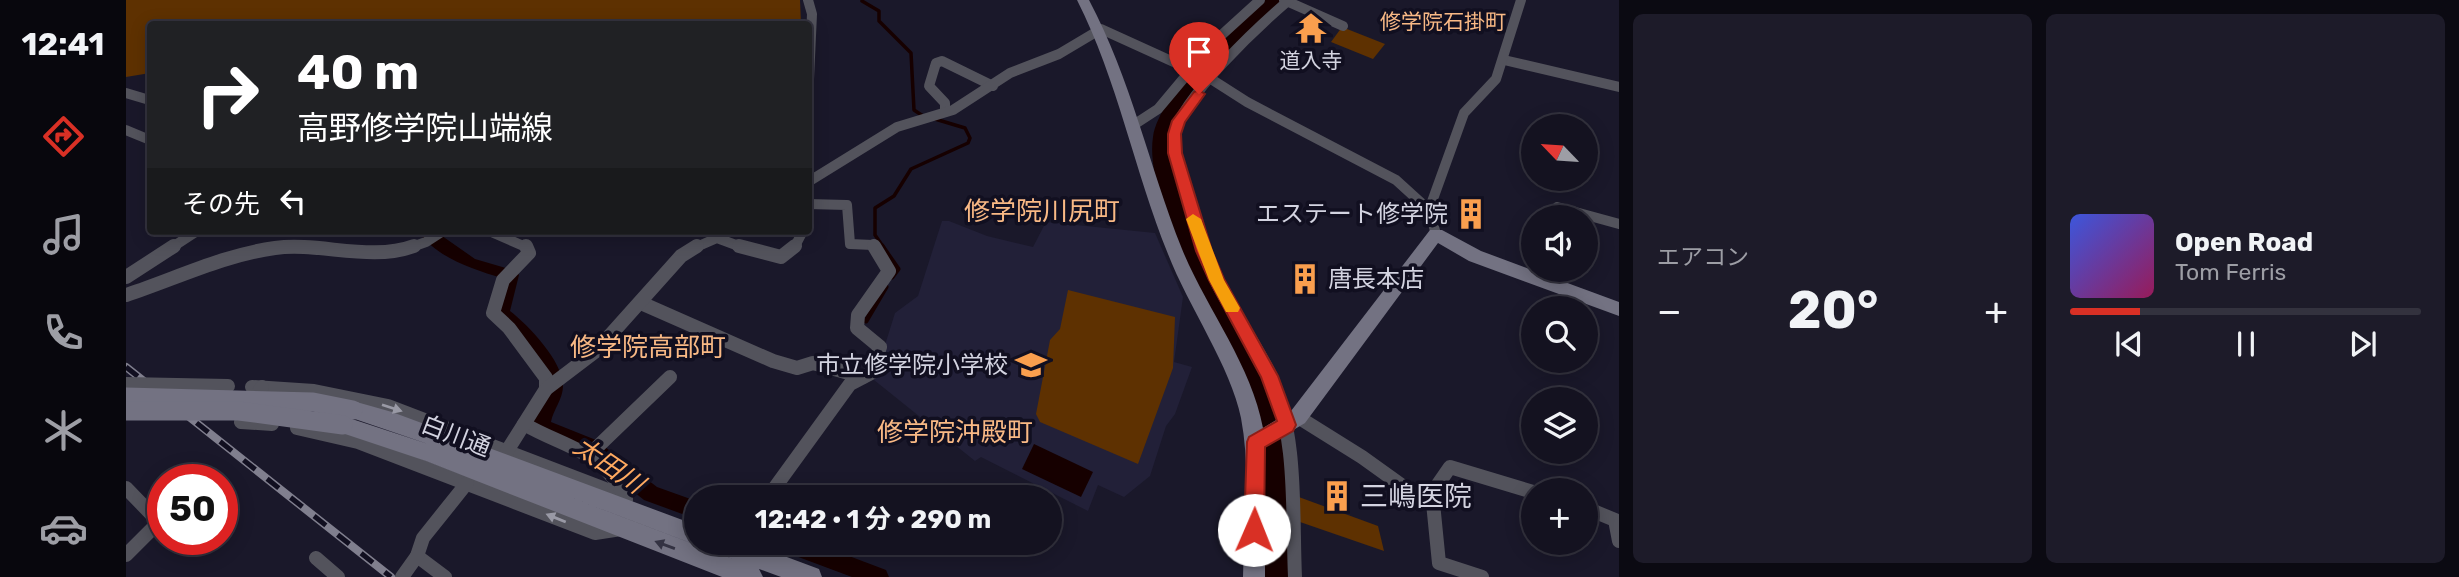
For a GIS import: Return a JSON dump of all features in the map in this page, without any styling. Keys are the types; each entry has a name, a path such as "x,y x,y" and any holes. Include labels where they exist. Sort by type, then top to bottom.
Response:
{"street":[{"path":"808,0 812,21"},
{"path":"1083,0 1101,29 1135,124 1172,245 1188,284 1242,387 1259,441 1254,577"},
{"path":"1135,124 1142,123 1163,103 1191,69 1260,0"},
{"path":"1295,577 1289,423 1270,376 1204,251 1175,153 1174,134 1179,121 1211,79 1260,25 1287,0 1343,26"},
{"path":"1429,210 1464,113 1496,79 1521,0"},
{"path":"1101,29 1211,79 1247,102 1396,180 1429,210 1436,234 1475,256 1619,309"},
{"path":"812,180 897,127 953,110 1010,73 1059,54 1101,29"},
{"path":"1504,60 1619,87"},
{"path":"945,112 945,103 929,86 936,63 942,61 993,86"},
{"path":"126,102 136,96"},
{"path":"126,130 147,139"},
{"path":"777,485 850,384 871,373 880,347 857,328 858,315 889,271 873,245 850,244 847,205 812,204"},
{"path":"1598,218 1619,224"},
{"path":"1259,441 1289,423 1436,234"},
{"path":"126,277 191,235"},
{"path":"126,295 206,266 272,248 299,246 382,253 422,246 437,235"},
{"path":"499,235 528,247 528,253 503,280 493,313 509,328 546,378 545,389"},
{"path":"507,451 545,389 596,351 681,256 705,241 717,238 762,254 781,257 792,251 803,235"},
{"path":"641,303 773,361 797,368 813,363 863,377"},
{"path":"590,454 670,377"},
{"path":"126,384 245,386 314,391 388,406 507,451 625,512"},
{"path":"245,386 241,422 283,425 358,442 595,533 625,512"},
{"name":"白川通","path":"126,397 313,402 429,453 684,531"},
{"name":"白川通","path":"126,411 239,411 348,417"},
{"path":"1289,423 1362,457 1415,495 1431,501"},
{"path":"524,424 540,435 590,454 621,483 625,512"},
{"path":"1482,577 1439,563 1432,493 1450,467 1521,488"},
{"path":"402,577 417,556 423,538 467,483"},
{"path":"126,488 159,522 126,555"},
{"name":"白川通","path":"625,512 753,572 811,577"},
{"path":"1598,513 1615,520 1619,541"},
{"name":"白川通","path":"738,555 753,572"},
{"path":"417,556 445,577"},
{"path":"316,558 338,577"}],"shaded area":[{"path":"126,0 800,0 801,21 147,21 147,74 126,77"},
{"path":"1342,27 1385,44 1373,59 1331,42"},
{"name":"市立修学院小学校","path":"942,221 1033,247 1046,222 1155,233 1183,297 1174,362 1192,367 1175,414 1166,426 1150,476 1124,497 1098,485 1088,511 1062,498 1062,485 1036,485 981,457 975,461 874,380 895,313 918,296"},
{"path":"1068,290 1175,317 1173,368 1138,464 1040,422 1036,414 1050,340 1060,329"},
{"path":"1034,444 1093,472 1081,497 1062,488 1062,485 1056,485 1022,469"},
{"path":"1296,496 1378,526 1384,551 1300,522"}],"waterway":[{"path":"1277,0 1210,63 1179,103 1164,137 1167,175 1190,245 1216,303 1253,369 1268,414 1274,460 1277,577"},
{"path":"862,1 879,11 879,21 911,53 914,110 923,116"},
{"path":"884,248 875,235 875,208 894,196 911,169 968,143 970,138 965,128 935,119"},
{"name":"太田川","path":"430,235 470,263 511,275 501,313 534,346 553,378 553,392 543,416 542,427 590,446 651,494 684,506"},
{"path":"882,246 898,269 892,277"},
{"path":"866,321 886,287"},
{"name":"太田川","path":"819,555 879,577"}],"railway":[{"path":"126,367 391,577"},
{"path":"126,382 167,412"}],"slow traffic":[{"path":"1193,219 1204,251 1232,308"}],"place":[{"name":"道入寺","path":"1311,28"},
{"name":"エステート修学院","path":"1471,214"},
{"name":"唐長本店","path":"1305,279"},
{"name":"市立修学院小学校","path":"1031,365"},
{"name":"三嶋医院","path":"1337,496"}],"district":[{"name":"修学院石掛町","path":"1443,22"},
{"name":"修学院川尻町","path":"1042,211"},
{"name":"修学院高部町","path":"648,347"},
{"name":"修学院沖殿町","path":"955,432"}],"route":[{"path":"1199,94 1179,121 1174,134 1175,153 1204,251 1270,376 1287,425 1256,442 1254,530"}]}
